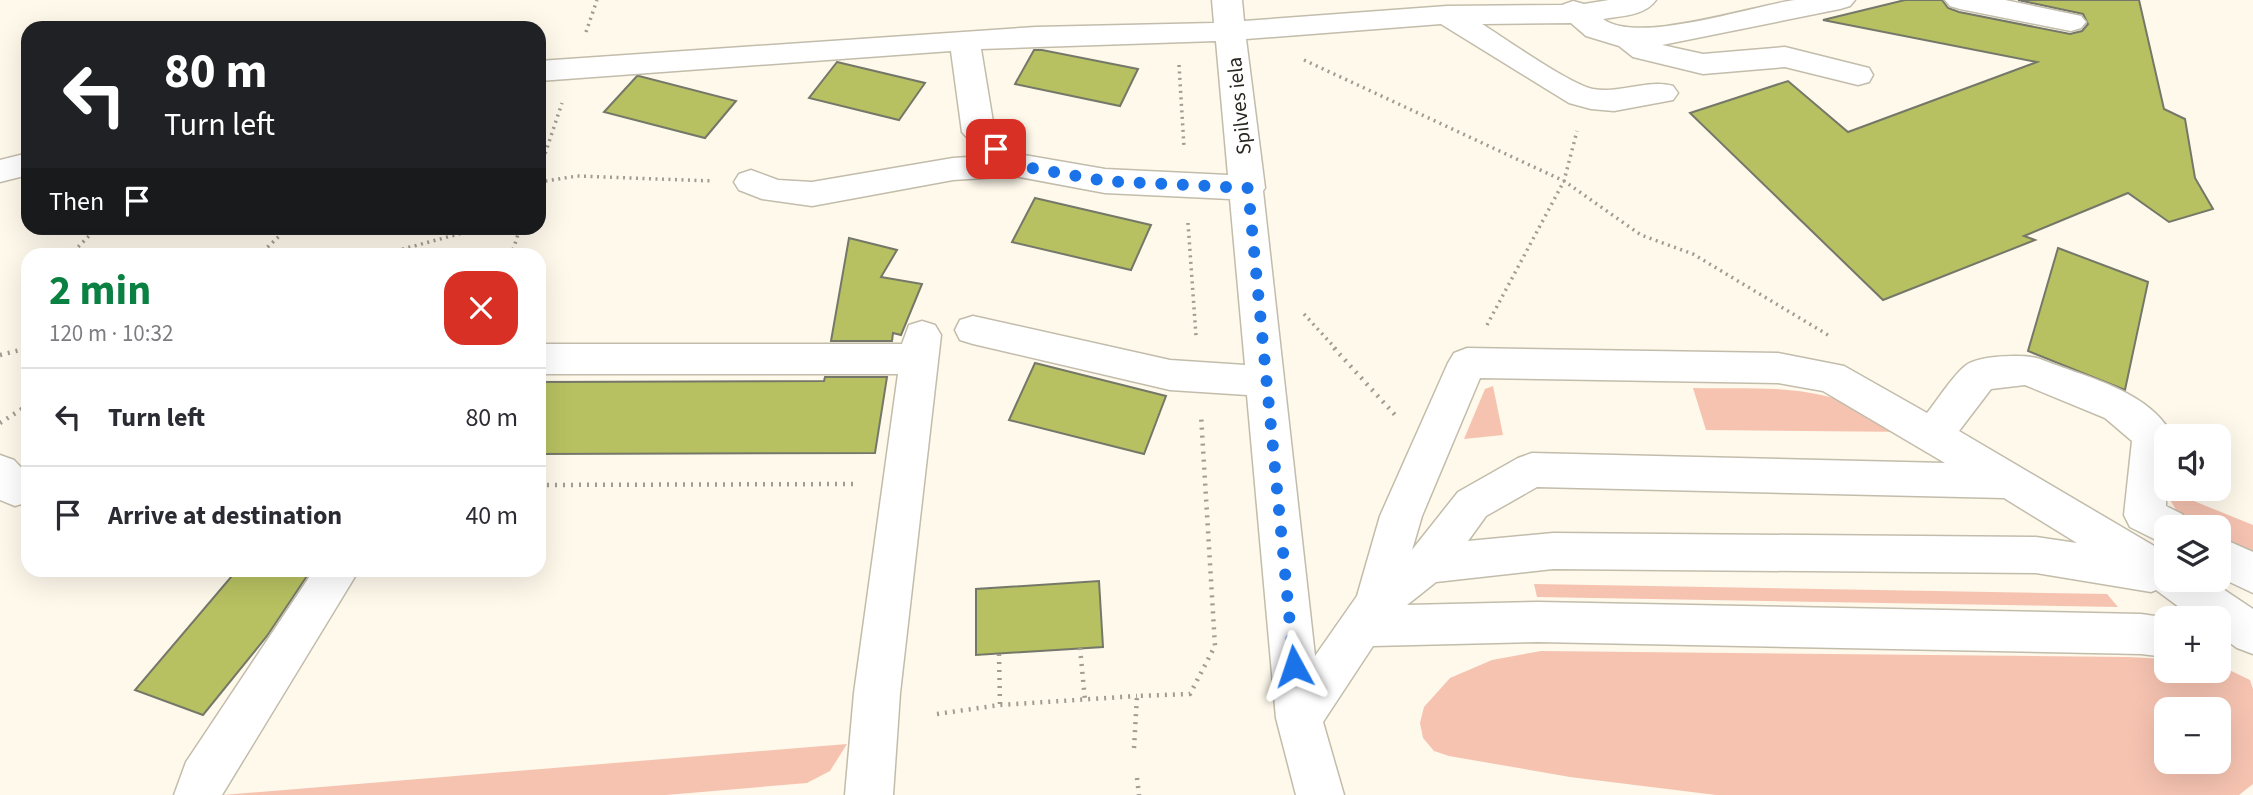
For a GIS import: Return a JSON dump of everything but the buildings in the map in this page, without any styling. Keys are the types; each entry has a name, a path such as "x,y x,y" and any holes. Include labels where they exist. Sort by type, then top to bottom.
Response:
{"street":[{"path":"546,71 1036,36 1178,35 1230,15 1447,15 1629,6 1641,0"},
{"path":"1630,39 1674,34 1840,0"},
{"path":"1961,0 2071,22"},
{"path":"1571,7 1597,29 1630,39 1644,50 1703,64 1785,57 1857,75"},
{"name":"Spilves iela","path":"1230,15 1299,718 1320,795"},
{"path":"1447,15 1568,92 1586,100 1614,102 1662,93"},
{"path":"965,41 978,132 1014,165"},
{"path":"751,183 774,191 812,194 953,169 1014,165 1105,181 1248,188"},
{"path":"0,171 21,166"},
{"path":"973,330 1171,375 1267,382"},
{"path":"546,359 921,347 877,693 869,795"},
{"path":"1370,615 1401,516 1467,363 1778,368 1831,376 2154,568"},
{"path":"1933,435 1980,375 2027,369 2119,407 2152,435 2146,515 2154,520"},
{"path":"1299,718 1370,615 1427,564 1472,504 1532,471 2011,481"},
{"path":"1427,564 1553,551 2036,555 2154,573"},
{"path":"2231,562 2253,574"},
{"path":"198,795 203,779 333,577"},
{"path":"2192,592 2253,634"},
{"path":"1370,615 1552,622 2154,636"},
{"path":"2231,644 2253,647"}],"path":[{"path":"1303,60 1564,181 1641,235 1693,254 1836,340"},
{"path":"1467,363 1564,181 1586,100"},
{"path":"546,181 577,176 751,183"},
{"path":"77,248 90,235"},
{"path":"267,248 280,235"},
{"path":"407,248 455,235"},
{"path":"1300,310 1405,425 1433,441"},
{"path":"0,355 21,350"},
{"path":"0,423 21,410"},
{"path":"546,485 905,483"},
{"path":"1080,648 1085,700"},
{"path":"999,654 1000,705"},
{"path":"937,715 1000,705 1138,696"},
{"path":"1138,778 1139,795"}],"shaded area":[{"path":"1493,386 1503,435 1464,439 1485,389"},
{"path":"1693,388 1766,389 1820,395 1856,406 1911,432 1706,430"},
{"path":"2171,501 2194,501 2228,515 2180,515"},
{"path":"2231,516 2253,525 2253,559 2231,547"},
{"path":"1534,584 2107,594 2118,607 1537,597"},
{"path":"1541,651 2154,658 2154,683 2231,683 2231,671 2250,680 2253,689 2253,784 2239,795 1716,795 1570,777 1434,751 1423,738 1420,723 1424,707 1450,678 1492,660"},
{"path":"847,744 830,771 807,783 666,795 222,795"}],"route":[{"path":"996,149 1014,165 1105,181 1248,188 1294,666"}]}
